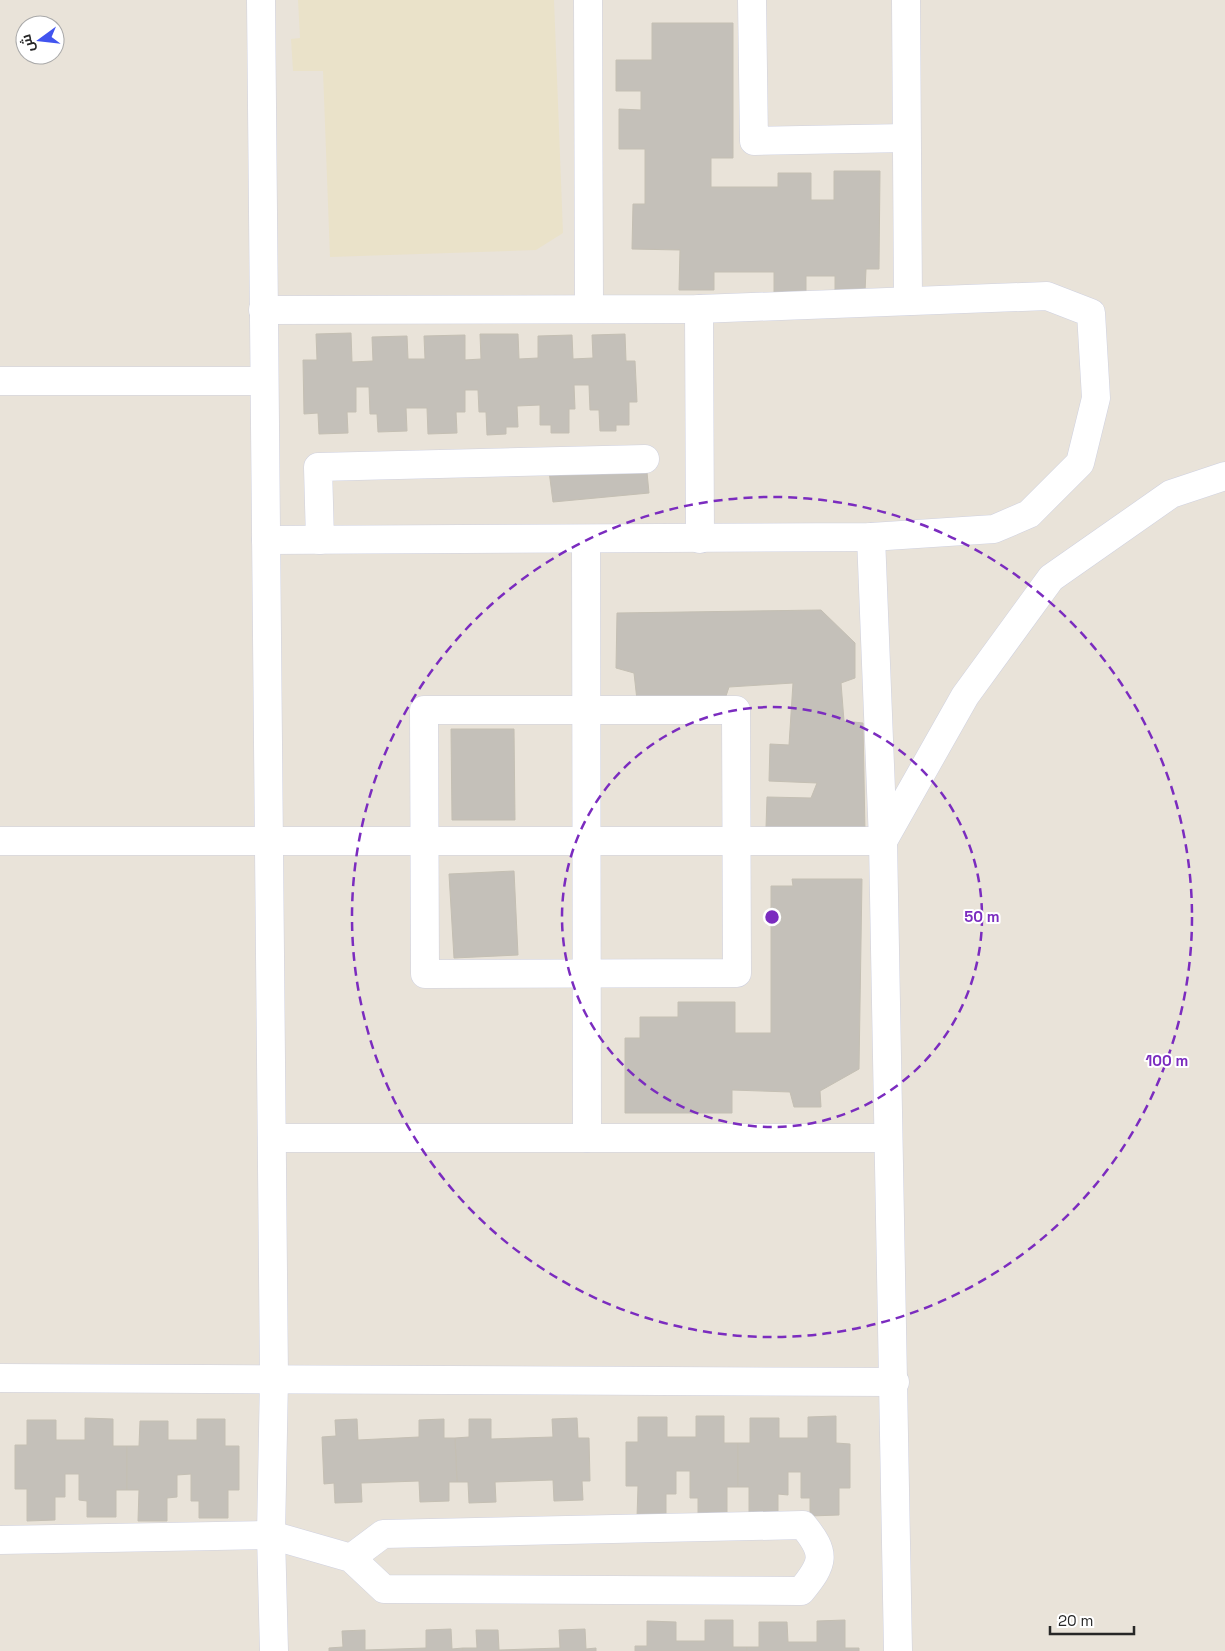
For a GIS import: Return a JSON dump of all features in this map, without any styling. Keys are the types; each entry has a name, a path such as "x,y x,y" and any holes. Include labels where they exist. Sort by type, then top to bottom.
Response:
{"street":[{"path":"260,0 272,1138 274,1379 271,1534 274,1651"},
{"path":"588,0 589,308"},
{"path":"752,0 754,141 906,138"},
{"path":"906,0 908,301"},
{"path":"264,310 699,308 1048,296 1090,313 1096,398 1080,464 1029,514 994,528 872,537 266,540"},
{"path":"699,308 700,539"},
{"path":"0,382 264,381"},
{"path":"320,540 318,467 645,459"},
{"path":"883,841 965,696 1051,578 1171,494 1225,476"},
{"path":"872,537 883,841 888,1138 895,1382 898,1651"},
{"path":"586,539 587,1138"},
{"path":"424,710 736,710 736,841 737,973 425,974 424,710"},
{"path":"0,841 883,841"},
{"path":"272,1138 888,1138"},
{"path":"0,1378 895,1382"},
{"path":"0,1540 271,1534 351,1558 384,1589 801,1591 817,1571 820,1556 813,1537 803,1525 383,1534 351,1558"}],"shaded area":[{"path":"298,0 554,0 563,233 536,250 330,257 323,71 293,71 291,39 300,38"}],"building":[{"path":"652,23 733,23 733,158 711,158 711,187 778,187 778,173 811,173 811,200 834,200 834,171 880,171 879,269 866,269 865,292 835,291 835,276 806,276 806,293 774,292 774,272 714,272 714,290 679,290 680,250 632,249 633,204 645,204 645,149 619,149 619,109 641,110 641,91 616,91 616,60 652,60"},
{"path":"351,333 352,362 373,361 372,337 407,336 408,359 425,359 424,336 465,335 465,360 481,359 480,334 518,334 519,359 538,358 538,336 572,335 573,359 593,358 592,335 625,334 626,361 635,361 637,402 629,402 629,425 616,425 616,431 600,431 599,410 590,410 589,385 574,385 575,409 569,409 569,433 551,433 551,425 540,425 540,405 517,406 518,427 506,427 506,434 487,435 486,412 479,412 478,390 465,390 465,412 456,412 457,433 428,434 427,408 406,408 407,431 378,432 377,414 370,414 369,387 356,387 356,412 347,412 348,433 319,434 318,413 304,414 303,360 317,360 316,334"},
{"path":"646,462 649,493 553,502 549,471"},
{"path":"821,610 855,643 855,678 841,683 844,721 863,723 865,832 766,828 767,797 811,798 817,783 769,781 770,744 789,745 793,683 729,687 725,699 637,700 634,673 616,668 617,613"},
{"path":"451,729 514,729 515,820 452,820"},
{"path":"514,871 518,955 454,958 449,874"},
{"path":"792,879 862,879 859,1069 820,1091 821,1107 794,1107 790,1092 732,1090 732,1113 625,1113 625,1038 640,1038 640,1017 678,1017 678,1002 735,1002 735,1033 771,1033 771,886 793,886"},
{"path":"696,1416 724,1416 724,1443 738,1443 738,1487 727,1487 727,1515 698,1515 698,1498 690,1498 690,1471 676,1471 676,1494 666,1494 666,1518 637,1518 638,1486 626,1486 626,1442 638,1442 638,1417 667,1417 667,1437 696,1437"},
{"path":"836,1416 836,1443 850,1444 850,1488 839,1488 839,1515 810,1516 810,1498 801,1498 801,1472 788,1472 788,1495 778,1494 778,1519 749,1519 749,1487 738,1487 738,1443 750,1443 750,1418 779,1418 779,1438 808,1438 808,1417"},
{"path":"85,1418 113,1419 113,1446 127,1446 127,1490 116,1490 116,1517 87,1517 87,1501 79,1500 79,1474 65,1474 65,1497 55,1497 55,1520 27,1521 27,1489 15,1489 15,1445 27,1445 27,1420 56,1420 56,1440 85,1440"},
{"path":"577,1418 578,1438 589,1438 590,1481 582,1481 583,1500 554,1501 553,1480 495,1482 496,1502 469,1503 468,1482 457,1482 455,1438 469,1437 469,1419 491,1419 491,1439 553,1437 552,1419"},
{"path":"197,1419 225,1419 225,1446 239,1446 239,1490 228,1490 228,1518 199,1518 199,1501 191,1501 191,1474 177,1475 177,1497 167,1498 167,1521 138,1521 139,1490 127,1490 127,1446 139,1446 140,1421 168,1421 168,1440 197,1440"},
{"path":"357,1419 358,1440 419,1437 419,1420 444,1419 444,1438 455,1438 457,1482 449,1482 449,1501 420,1502 419,1481 361,1483 362,1502 335,1503 334,1483 324,1484 322,1437 336,1436 335,1420"},
{"path":"705,1620 733,1620 733,1647 747,1647 747,1651 635,1651 635,1646 647,1646 647,1621 676,1622 676,1641 705,1641"},
{"path":"845,1620 845,1648 859,1648 859,1651 747,1651 747,1647 759,1647 759,1622 787,1622 788,1642 817,1642 817,1621"},
{"path":"451,1629 452,1649 463,1648 463,1651 329,1651 329,1648 343,1647 342,1631 365,1630 365,1650 426,1648 426,1630"},
{"path":"585,1629 586,1649 596,1648 596,1651 463,1651 463,1648 477,1648 476,1630 498,1630 499,1650 560,1648 559,1630"}]}
